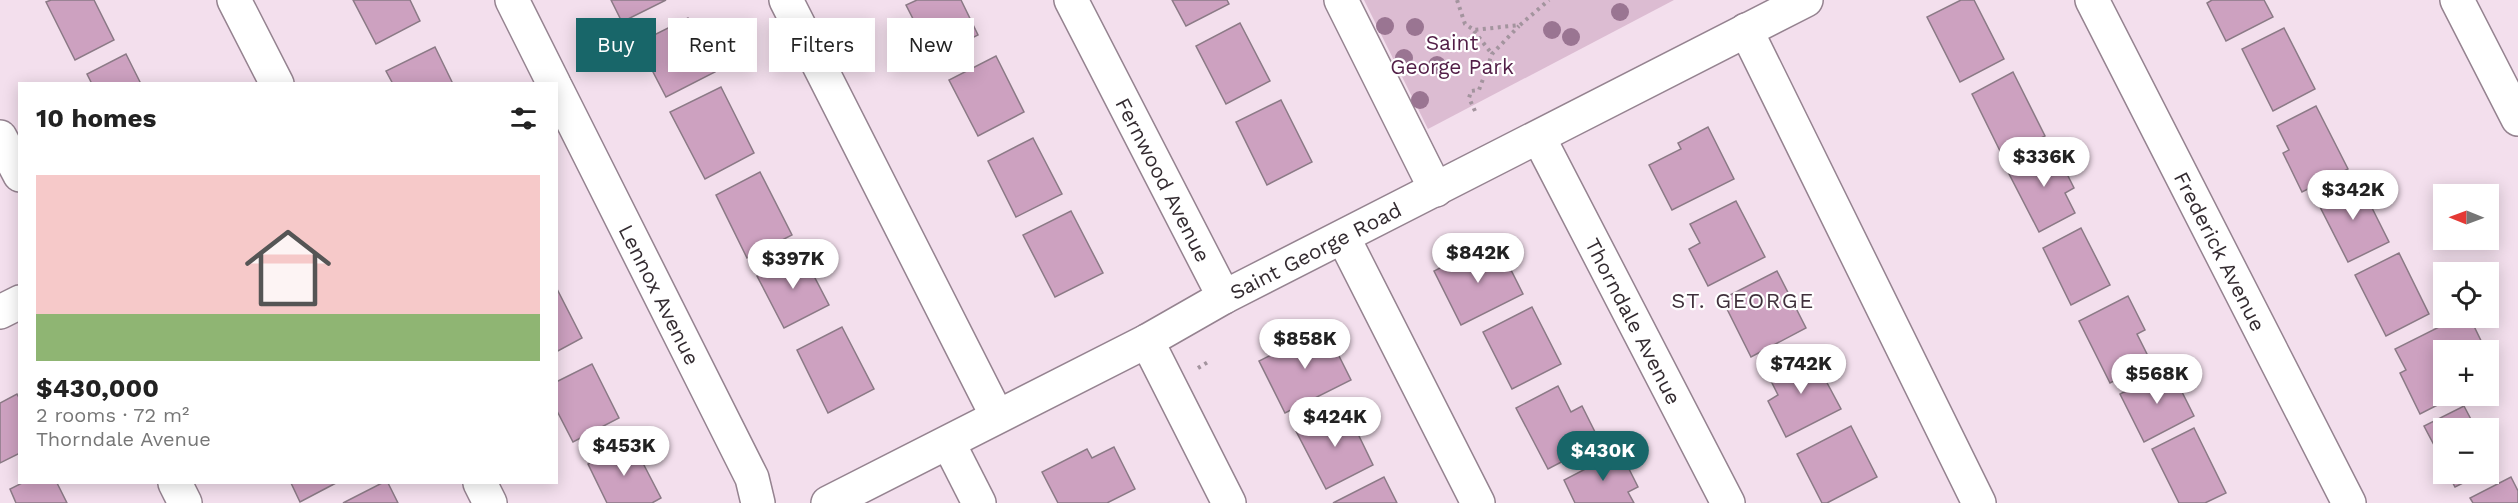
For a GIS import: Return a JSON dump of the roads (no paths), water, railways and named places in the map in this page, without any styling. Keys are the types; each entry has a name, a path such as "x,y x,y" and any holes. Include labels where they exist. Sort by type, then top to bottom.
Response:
{"street":[{"path":"234,0 276,82"},
{"name":"Lennox Avenue","path":"512,0 554,82"},
{"path":"786,0 997,416"},
{"name":"Fernwood Avenue","path":"1071,0 1224,297"},
{"path":"1341,0 1436,190"},
{"name":"Saint George Road","path":"828,503 949,444 997,416 1147,341 1224,297 1806,0"},
{"name":"Frederick Avenue","path":"2092,0 2349,503"},
{"path":"2457,0 2518,119"},
{"path":"1746,30 1979,503"},
{"name":"Lennox Avenue","path":"558,90 752,478 758,503"},
{"path":"0,137 18,171"},
{"name":"Thorndale Avenue","path":"1539,138 1728,503"},
{"path":"1343,237 1478,503"},
{"path":"0,312 18,303"},
{"path":"1147,341 1229,503"},
{"path":"949,444 979,503"},
{"path":"176,484 185,503"},
{"path":"480,484 490,503"}],"district":[{"name":"ST. GEORGE","path":"1743,300"}],"park label":[{"name":"Saint George Park","path":"1452,54"}]}
